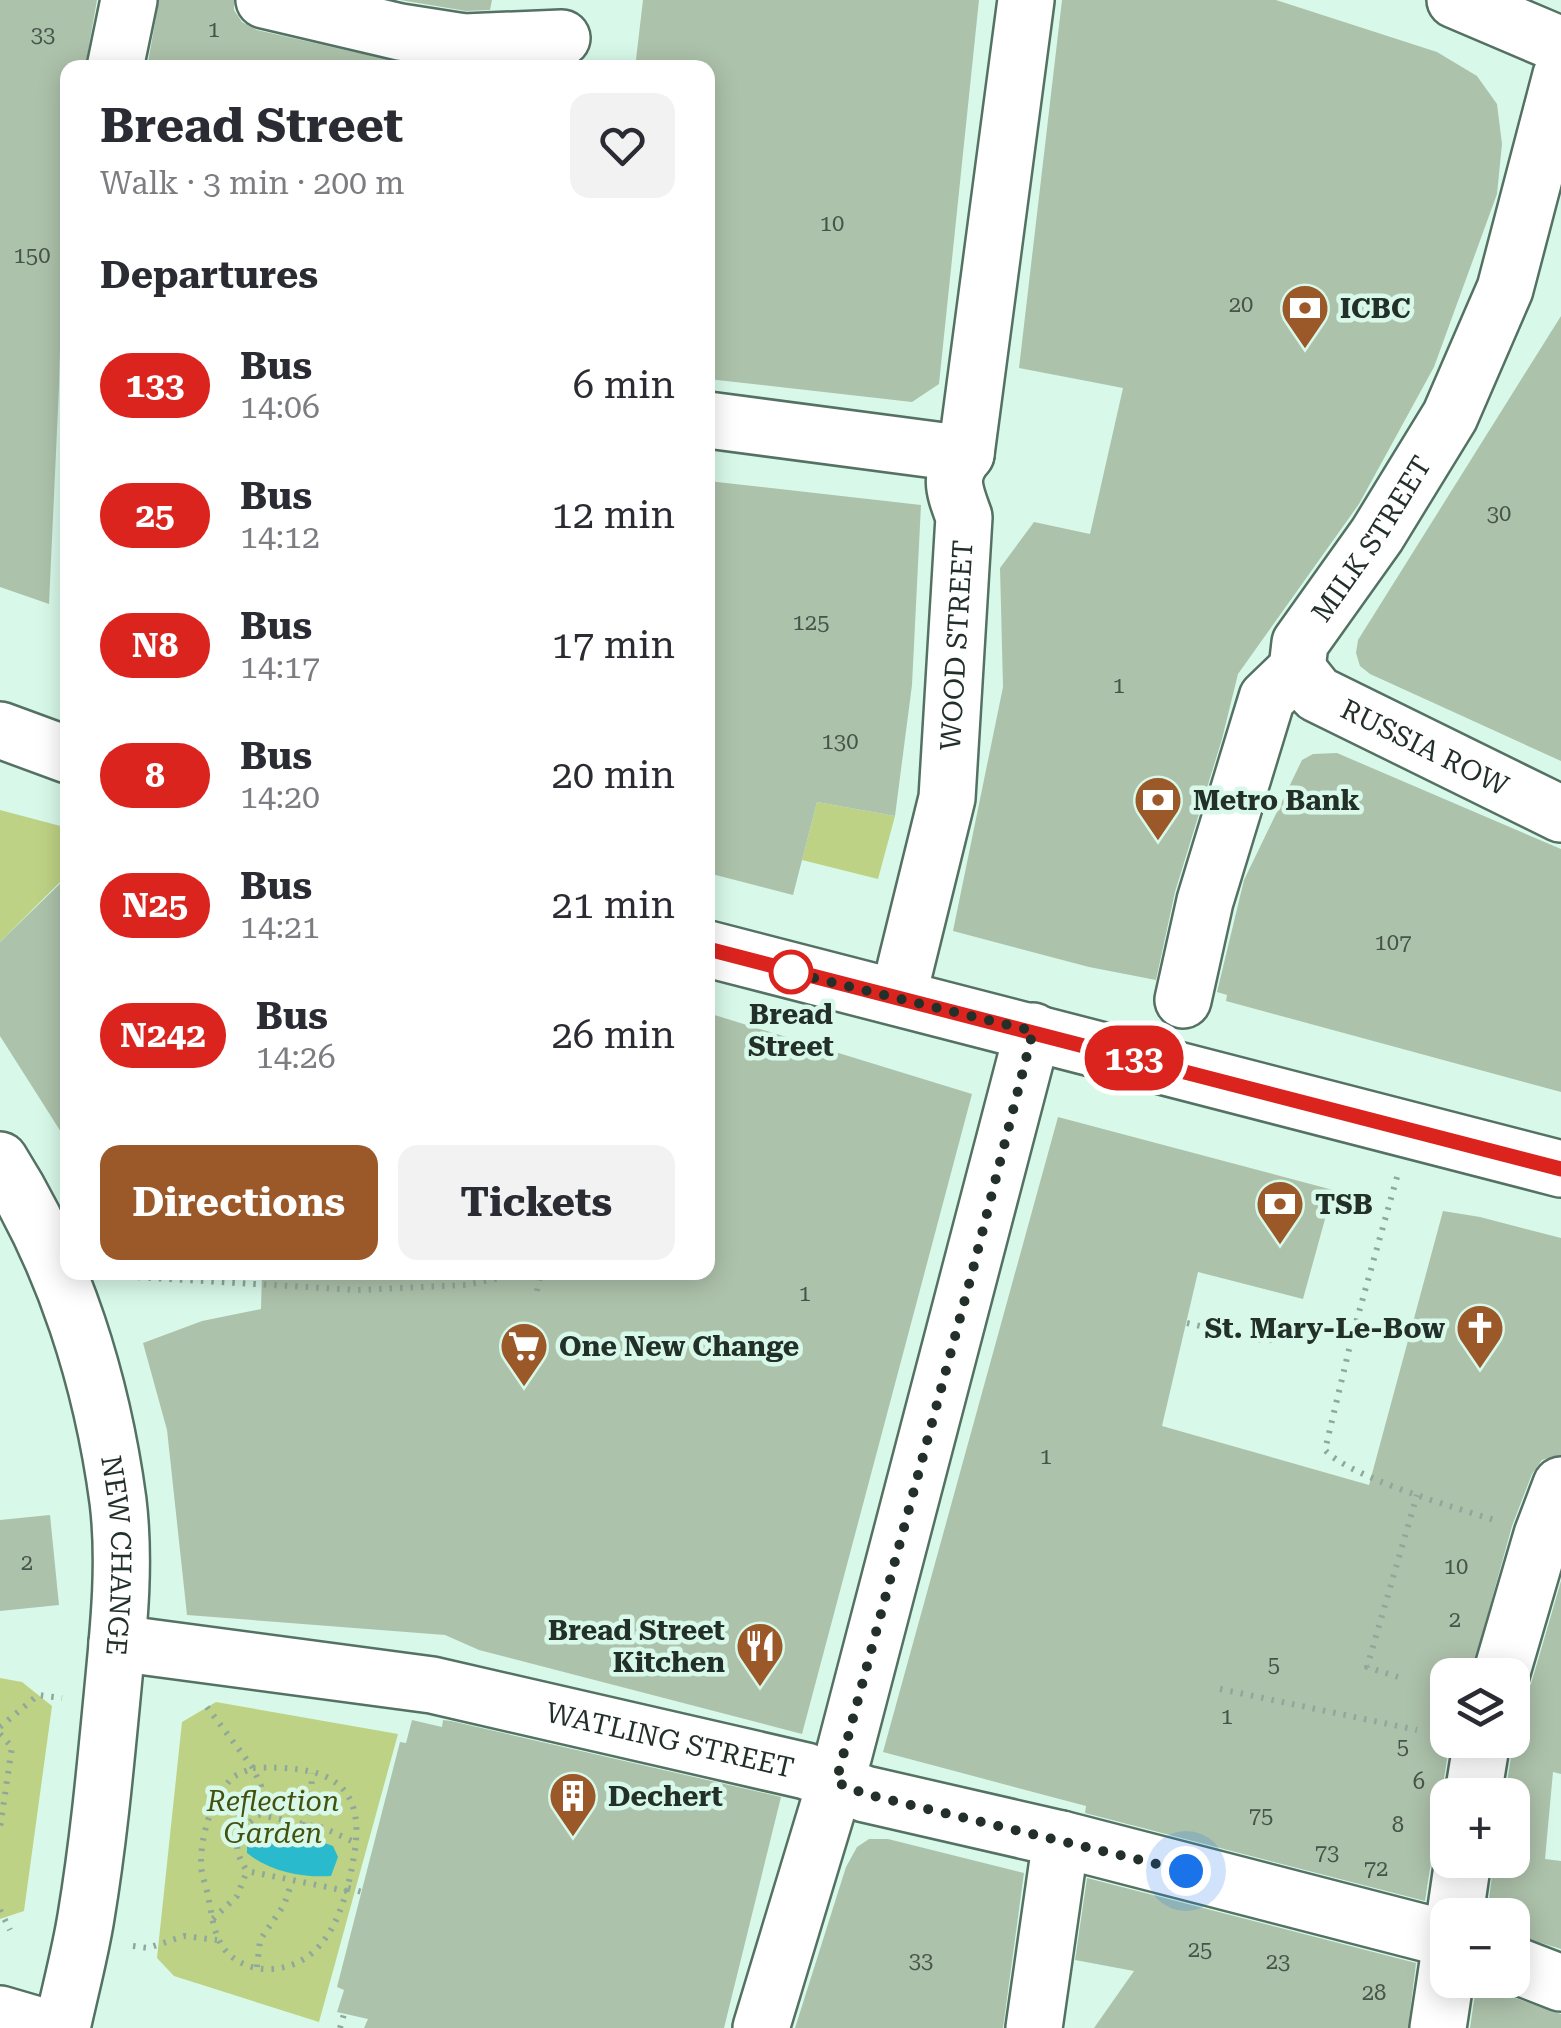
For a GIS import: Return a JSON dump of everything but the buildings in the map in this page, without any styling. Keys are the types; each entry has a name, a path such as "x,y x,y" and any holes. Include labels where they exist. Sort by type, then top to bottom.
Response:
{"street":[{"path":"117,60 130,0"},
{"path":"264,0 400,32 464,42 558,35"},
{"name":"WOOD STREET","path":"898,996 947,798 964,517 954,492 955,466 966,454 1026,0"},
{"path":"1455,0 1561,46"},
{"name":"MILK STREET","path":"1183,1000 1205,901 1267,698 1296,669 1300,643 1376,535 1450,416 1506,289 1561,76"},
{"path":"715,421 966,454"},
{"name":"RUSSIA ROW","path":"1296,669 1316,694 1561,814"},
{"path":"0,730 60,749"},
{"path":"715,951 1561,1169"},
{"path":"761,2028 836,1782 1033,1031"},
{"name":"NEW CHANGE","path":"0,1160 60,1273"},
{"name":"NEW CHANGE","path":"34,2024 86,1917 117,1643 120,1570 118,1503 102,1416 62,1280"},
{"path":"1506,1658 1561,1484"},
{"name":"WATLING STREET","path":"117,1643 432,1685 788,1766 865,1794 1062,1839 1430,1935"},
{"path":"1034,2028 1062,1839"},
{"path":"1530,1971 1561,1983"},
{"path":"1438,2028 1443,1998"}],"path":[{"path":"1400,1166 1325,1450 1336,1462 1417,1495 1542,1535"},
{"path":"186,1280 358,1290 466,1285 491,1280"},
{"path":"536,1291 539,1280"},
{"path":"1187,1322 1266,1342 1316,1329 1352,1338"},
{"path":"1398,1677 1367,1668 1417,1495"},
{"path":"203,1653 192,1693 208,1707 252,1768 261,1786 259,1815"},
{"path":"1220,1689 1416,1730"},
{"path":"0,1726 38,1695 62,1698"},
{"path":"0,1734 12,1747 0,1828"},
{"path":"252,1768 312,1773 330,1778 343,1788 356,1810 356,1843 348,1890 324,1945 311,1956 288,1968 242,1964 218,1940 201,1865 205,1832 214,1806 233,1777 252,1768"},
{"path":"305,1824 311,1804 312,1773"},
{"path":"356,1843 324,1828 259,1815 245,1825 236,1855 247,1872 362,1892"},
{"path":"212,1919 238,1896 247,1872"},
{"path":"258,1968 260,1940 284,1905 292,1882"},
{"path":"0,1910 10,1930"},
{"path":"132,1946 148,1948 184,1936 218,1940"},
{"path":"340,2028 344,2014"}],"green space":[{"path":"817,802 895,816 878,879 802,860"},
{"path":"0,810 60,826 60,882 0,942"},
{"path":"0,1678 22,1682 52,1706 24,1911 0,1919"},
{"name":"Reflection Garden","path":"216,1702 398,1734 319,2022 174,1976 157,1958 182,1722"}],"water":[{"path":"253,1829 296,1833 333,1846 338,1857 331,1876 286,1872 247,1853 247,1840"}],"bus line":[{"name":"133","path":"715,951 1561,1169"}],"place":[{"name":"ICBC","path":"1305,350"},
{"name":"Metro Bank","path":"1158,842"},
{"name":"Bread Street","path":"791,972"},
{"name":"TSB","path":"1280,1246"},
{"name":"St. Mary-Le-Bow","path":"1480,1370"},
{"name":"One New Change","path":"524,1388"},
{"name":"Bread Street Kitchen","path":"760,1688"},
{"name":"Dechert","path":"573,1838"}],"route":[{"path":"791,972 785,971 1033,1031 836,1782 865,1794 1186,1871"}]}
